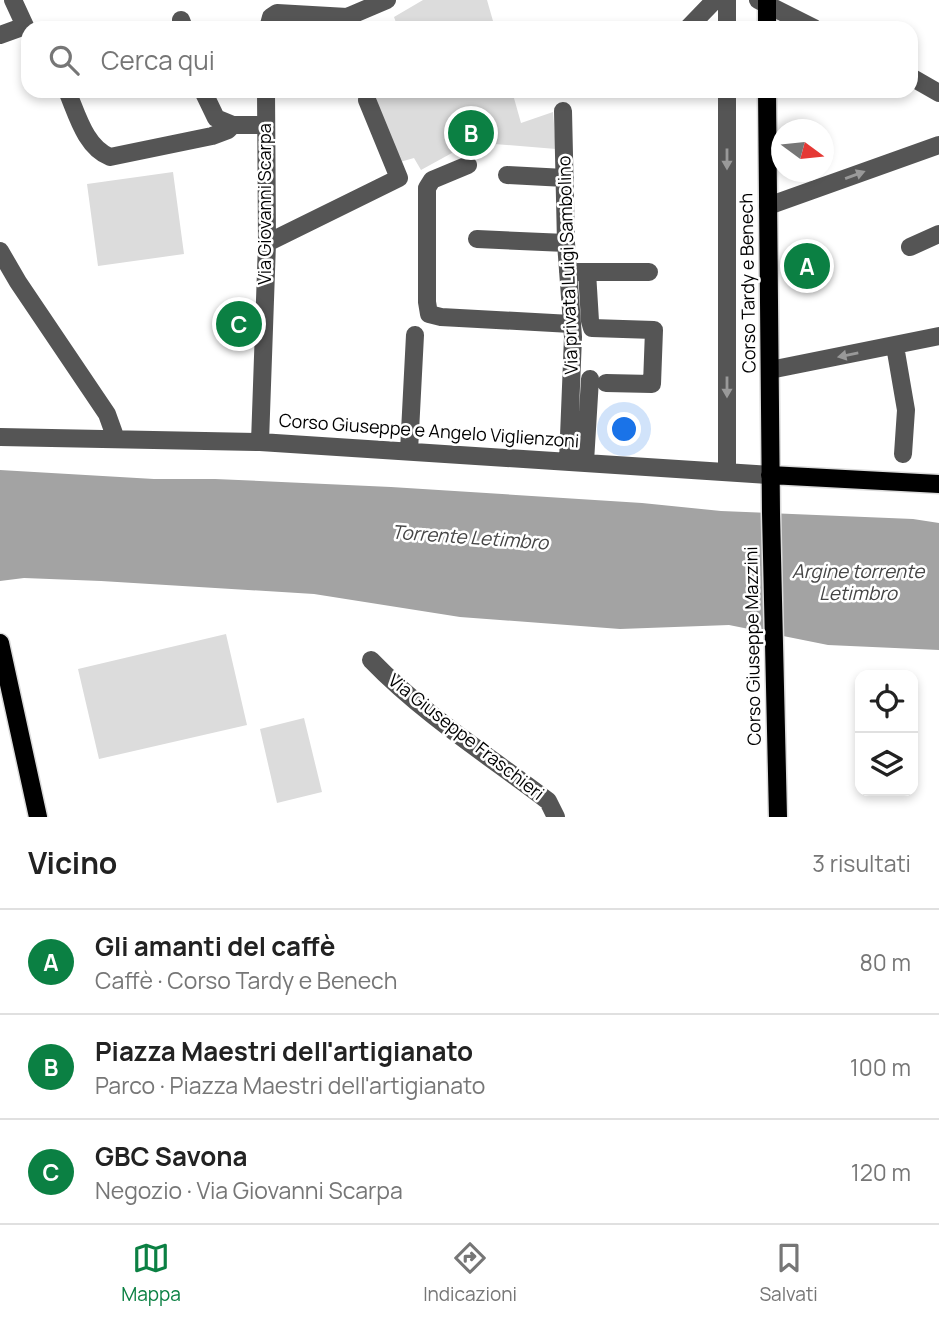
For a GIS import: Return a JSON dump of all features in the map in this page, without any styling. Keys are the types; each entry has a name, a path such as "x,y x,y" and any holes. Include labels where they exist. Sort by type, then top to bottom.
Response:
{"main road":[{"path":"764,1 766,21"},
{"name":"Corso Tardy e Benech","path":"767,98 770,475"},
{"name":"Corso Giuseppe e Angelo Viglienzoni","path":"770,475 939,484"},
{"name":"Corso Giuseppe Mazzini","path":"770,475 778,817"},
{"path":"0,643 38,817"}],"street":[{"path":"13,0 23,21"},
{"path":"270,21 277,13 347,17 387,0"},
{"path":"695,21 715,0"},
{"path":"727,0 727,21"},
{"path":"764,1 801,21"},
{"path":"0,36 21,28"},
{"path":"918,82 939,92"},
{"path":"70,98 91,143 100,153 110,157 212,136 228,130 233,125"},
{"path":"206,98 216,117 233,125 266,125"},
{"name":"Via Giovanni Scarpa","path":"260,442 267,243 266,98"},
{"name":"Corso Tardy e Benech","path":"727,98 727,471"},
{"path":"267,243 399,178 368,100"},
{"name":"Via privata Luigi Sambolino","path":"563,111 576,462"},
{"path":"768,206 939,145"},
{"path":"468,165 432,180 426,188 429,314 571,324"},
{"path":"507,175 565,178"},
{"path":"910,247 939,234"},
{"path":"477,239 566,243"},
{"path":"0,251 9,284 100,403 116,439"},
{"path":"568,272 649,272"},
{"path":"576,462 598,381 652,384 654,330 593,328 590,321 587,272"},
{"path":"409,451 415,335"},
{"path":"769,370 939,336"},
{"path":"895,346 906,410 903,454"},
{"name":"Corso Giuseppe e Angelo Viglienzoni","path":"0,437 260,442 770,475"},
{"name":"Via Giuseppe Fraschieri","path":"371,660 437,717 548,800 556,817"}],"shaded area":[{"path":"423,0 487,0 493,21 395,21 394,17"},
{"path":"372,98 514,98 521,123 553,112 556,149 482,143 461,148 421,170 414,158 400,162"},
{"path":"173,172 184,254 98,266 87,184"},
{"path":"226,634 247,725 99,759 78,669"},
{"path":"304,718 322,792 277,803 260,729"}],"water":[{"name":"Argine torrente Letimbro","path":"0,470 154,479 391,487 642,503 721,511 913,519 939,523 939,650 828,645 729,625 620,629 460,617 314,594 101,581 24,578 0,581"}],"place":[{"name":"Piazza Maestri dell'artigianato","path":"471,133"},
{"name":"Gli amanti del caffè","path":"807,266"},
{"name":"GBC Savona","path":"239,324"}],"water label":[{"name":"Torrente Letimbro","path":"470,537"}]}
